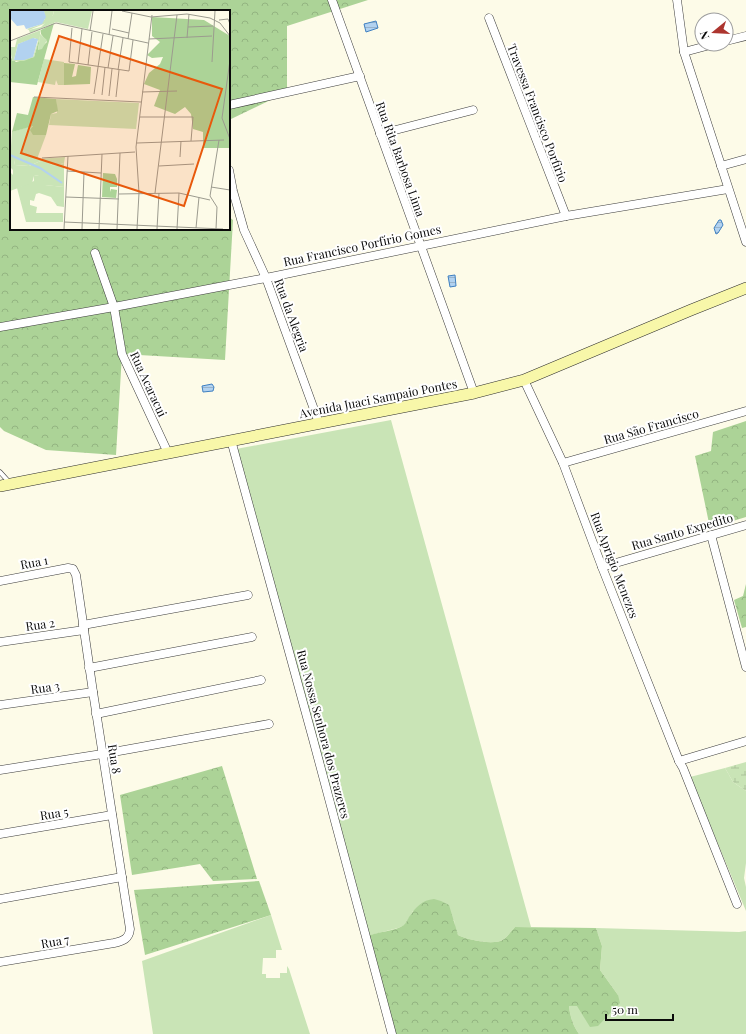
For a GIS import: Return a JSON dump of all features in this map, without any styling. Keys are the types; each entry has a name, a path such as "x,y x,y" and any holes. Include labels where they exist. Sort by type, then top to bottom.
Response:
{"main road":[{"name":"Avenida Juaci Sampaio Pontes","path":"5,485 474,393 524,380 746,288"}],"street":[{"name":"Rua Rita Barbosa Lima","path":"332,0 474,393"},
{"path":"677,0 684,52 746,242"},
{"name":"Travessa Francisco Porfirio","path":"488,18 566,216"},
{"path":"734,39 746,36"},
{"path":"684,52 694,49"},
{"path":"230,105 360,76"},
{"path":"380,134 473,110"},
{"path":"721,166 746,159"},
{"name":"Rua da Alegria","path":"230,175 244,230 266,278 319,423"},
{"name":"Rua Francisco Porfírio Gomes","path":"0,327 266,278 566,216 728,189"},
{"name":"Rua Acaracui","path":"95,253 114,307 122,354 168,453"},
{"name":"Rua Aprigio Menezes","path":"524,380 563,463 602,567 679,761 714,842 737,904"},
{"name":"Rua São Francisco","path":"563,463 746,411"},
{"name":"Rua Nossa Senhora dos Prazeres","path":"231,440 392,1034"},
{"name":"Rua Santo Expedito","path":"602,567 746,525"},
{"path":"711,535 742,637 746,667"},
{"name":"Rua 1","path":"0,581 68,568 73,570"},
{"name":"Rua 8","path":"73,570 76,575 102,754 130,929 127,938 114,943"},
{"name":"Rua 2","path":"0,642 83,628 248,595"},
{"path":"89,668 252,636"},
{"path":"96,714 261,680"},
{"name":"Rua 3","path":"0,705 93,692"},
{"path":"0,770 102,754 270,724"},
{"path":"679,761 746,741"},
{"name":"Rua 5","path":"0,834 112,816"},
{"path":"0,899 122,877"},
{"name":"Rua 7","path":"0,962 114,943"}],"lane":[{"path":"0,472 5,485"}],"green space":[{"path":"0,0 368,0 287,26 287,92 230,120 230,10 10,10 10,230 230,230 230,218 233,220 225,360 122,354 116,455 46,450 4,431 0,427"},
{"path":"391,420 531,927 515,927 505,938 500,941 481,942 462,937 458,935 454,920 413,911 405,925 367,936 236,449"},
{"path":"746,421 746,517 710,528 695,456 711,451 713,432"},
{"path":"746,584 746,627 742,628 734,600 743,596"},
{"path":"746,762 746,791 733,782 725,768"},
{"path":"222,766 257,879 213,881 200,864 132,875 120,795"},
{"path":"725,768 733,782 746,791 746,863 744,878 746,887 746,911 690,777"},
{"path":"259,881 271,915 145,955 134,890"},
{"path":"434,899 449,905 458,935 468,939 488,942 500,941 505,938 515,927 596,928 602,946 600,970 618,995 620,1003 598,1026 590,1027 577,1006 569,1006 572,1021 579,1034 394,1034 367,936 401,927 405,924 417,907 426,901"},
{"path":"271,915 282,950 276,950 276,958 263,958 262,974 266,974 266,978 280,978 280,973 287,973 287,966 310,1034 153,1034 142,961"},
{"path":"596,928 746,931 746,1034 579,1034 572,1021 569,1006 577,1006 618,995 600,970 602,946"}],"water":[{"path":"376,21 378,28 366,32 364,24"},
{"path":"719,220 721,220 723,225 716,234 714,228"},
{"path":"455,275 456,286 450,287 448,276"},
{"path":"212,384 214,387 213,391 203,392 202,386"}]}
